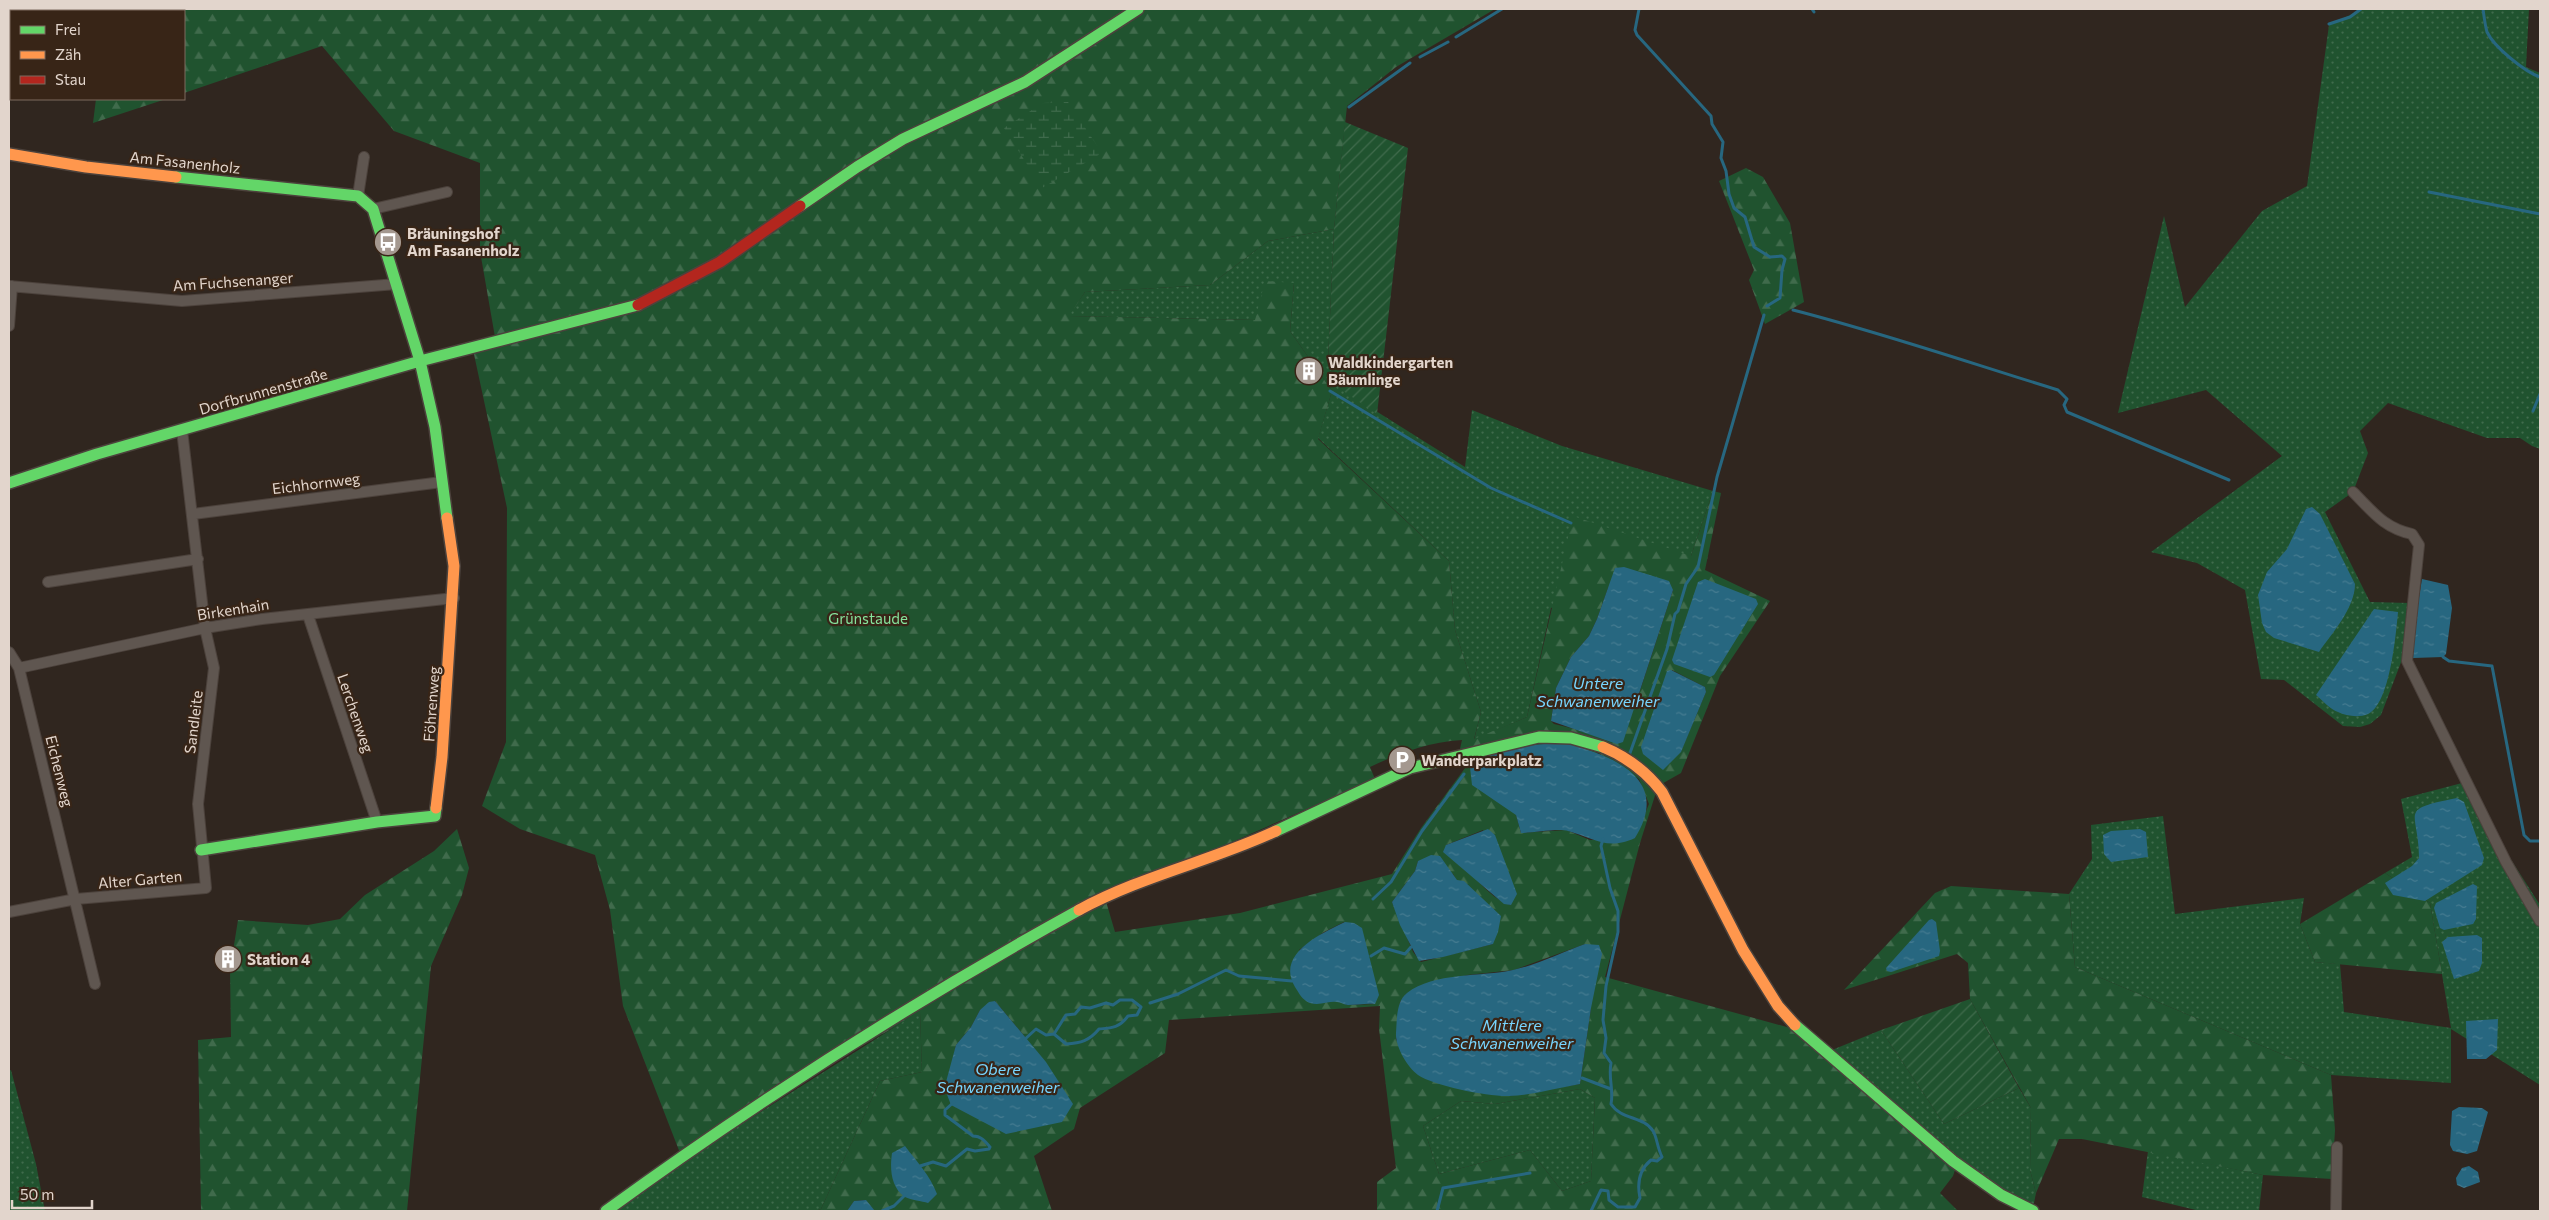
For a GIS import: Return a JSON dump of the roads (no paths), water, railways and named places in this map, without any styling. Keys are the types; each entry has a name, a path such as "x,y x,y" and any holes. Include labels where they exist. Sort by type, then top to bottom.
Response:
{"street":[{"name":"Dorfbrunnenstraße","path":"9,483 97,454 420,360 461,352 527,333 633,308 720,262 865,162 903,139 1024,82 1138,9"},
{"name":"Am Fasanenholz","path":"9,154 86,167 358,196"},
{"path":"364,157 358,196 373,209 420,360"},
{"path":"373,209 447,192"},
{"name":"Am Fuchsenanger","path":"9,326 10,286 182,301 397,284"},
{"name":"Föhrenweg","path":"201,850 377,822 435,816 454,598 454,566 435,427 420,360"},
{"name":"Sandleite","path":"182,430 205,628 214,668 198,804 206,888"},
{"name":"Eichhornweg","path":"193,514 442,482"},
{"path":"2353,492 2378,517 2396,531 2412,534 2420,545 2407,647 2407,662 2413,678 2506,862 2540,921"},
{"path":"48,582 198,560"},
{"name":"Birkenhain","path":"19,668 205,628 262,618 308,615 454,598"},
{"name":"Lerchenweg","path":"308,615 377,822"},
{"name":"Eichenweg","path":"9,652 19,668 76,899"},
{"path":"606,1211 698,1144 983,963 1106,896 1248,844 1410,768 1539,737 1553,736 1574,738 1608,750 1633,764 1652,779 1681,828 1745,958 1780,1008 1908,1126 1978,1180 2014,1204 2032,1211"},
{"name":"Alter Garten","path":"9,912 76,899 206,888"},
{"path":"76,899 94,984"},
{"path":"2336,1211 2337,1147"}],"water":[{"path":"2312,507 2320,514 2355,584 2354,593 2347,611 2319,652 2274,638 2266,632 2262,623 2258,595 2267,572 2287,549 2306,509"},
{"name":"Untere Schwanenweiher","path":"1624,567 1669,581 1673,590 1623,742 1617,744 1551,721 1556,688 1571,657 1589,636 1615,568"},
{"name":"Untere Schwanenweiher","path":"1705,579 1756,599 1758,604 1714,675 1710,677 1674,664 1672,660 1698,582"},
{"path":"2422,579 2448,585 2452,608 2446,654 2443,657 2413,658 2414,629"},
{"path":"2374,609 2398,612 2387,683 2376,708 2364,715 2345,715 2332,709 2316,695"},
{"name":"Untere Schwanenweiher","path":"1671,670 1705,687 1706,692 1681,752 1663,770 1643,754 1641,747 1667,671"},
{"path":"1562,742 1599,754 1616,762 1631,772 1641,784 1646,799 1645,817 1635,838 1625,842 1608,843 1564,830 1521,833 1516,815 1472,785 1470,767 1489,756 1513,748"},
{"path":"2457,798 2464,802 2484,858 2482,865 2425,901 2393,895 2385,883 2412,866 2419,858 2415,814 2425,806"},
{"path":"1488,829 1495,835 1517,894 1511,905 1504,904 1443,852 1446,845"},
{"path":"2140,829 2146,832 2148,857 2111,862 2104,854 2103,835 2111,831"},
{"path":"1431,855 1440,856 1457,880 1464,881 1501,916 1498,932 1493,944 1419,961 1400,925 1392,902 1415,871 1418,861"},
{"path":"2473,884 2477,886 2476,919 2473,924 2444,930 2440,928 2434,908 2436,903"},
{"path":"1932,919 1936,922 1939,956 1891,972 1887,971 1886,968 1929,920"},
{"path":"1345,922 1354,923 1362,928 1379,995 1375,1004 1348,1005 1338,1002 1317,1004 1307,1002 1295,987 1290,975 1291,964 1304,946"},
{"path":"2477,935 2482,938 2482,963 2479,971 2454,979 2442,942 2448,937"},
{"name":"Mittlere Schwanenweiher","path":"1585,944 1599,945 1602,954 1591,1008 1580,1084 1536,1093 1509,1096 1489,1095 1436,1083 1418,1075 1406,1062 1397,1044 1396,1033 1399,1006 1407,993 1418,986 1444,978 1522,968"},
{"name":"Obere Schwanenweiher","path":"995,1001 1046,1062 1073,1104 1062,1122 1006,1134 951,1105 946,1092 946,1082 956,1045 971,1027 980,1010 989,1002"},
{"path":"2498,1019 2497,1050 2486,1059 2467,1059 2466,1021"},
{"path":"2459,1107 2482,1108 2488,1112 2477,1151 2467,1154 2453,1151 2450,1145 2452,1111"},
{"path":"905,1146 927,1175 937,1194 928,1203 905,1197 896,1188 891,1170 892,1153"},
{"path":"2469,1166 2478,1172 2480,1182 2464,1188 2457,1185 2456,1178 2462,1168"},
{"path":"866,1200 875,1211 847,1211 854,1201"}],"waterway":[{"path":"1456,37 1502,9"},
{"path":"1639,9 1635,30 1637,35 1711,116 1712,124 1723,142 1721,158 1726,171 1729,194 1734,208 1745,217 1754,247 1770,257 1782,256 1785,259 1782,270 1780,298 1767,306"},
{"path":"2329,24 2350,17 2361,9"},
{"path":"2483,9 2487,32 2496,45 2518,65 2540,77"},
{"path":"1420,57 1448,42"},
{"path":"1349,107 1410,63"},
{"path":"2429,192 2540,214"},
{"path":"1793,310 1893,338 2058,390 2067,399 2064,405 2067,412 2229,480"},
{"path":"1630,753 1667,649 1675,614 1678,611 1686,584 1698,567 1717,477 1764,315"},
{"path":"1330,391 1491,488 1571,523"},
{"path":"2533,411 2540,394"},
{"path":"2443,657 2449,661 2492,666 2524,835 2530,841 2540,841"},
{"path":"1373,899 1391,882 1422,831 1464,774"},
{"path":"1591,1211 1601,1190 1608,1191 1609,1200 1618,1207 1635,1207 1640,1198 1639,1182 1641,1173 1651,1160 1657,1161 1662,1157 1654,1133 1649,1126 1621,1113 1611,1104 1611,1063 1604,1053 1606,1038 1603,1020 1606,986 1618,932 1618,911 1610,888 1601,846 1603,839"},
{"path":"1371,956 1384,948 1405,954 1411,947"},
{"path":"1150,1003 1178,994 1226,970 1239,976 1292,981"},
{"path":"1024,1040 1036,1029 1046,1035 1054,1034 1066,1015 1075,1014 1081,1007 1090,1008 1106,1003 1113,1005 1120,1000 1132,1000 1141,1007 1137,1015 1128,1016 1115,1027 1099,1029 1088,1039 1080,1042 1066,1044 1054,1034"},
{"path":"1582,1078 1611,1089"},
{"path":"919,1170 920,1166 933,1162 946,1166 967,1149 975,1151 989,1149 990,1147 983,1139 973,1136 945,1115 945,1110 954,1102"},
{"path":"1437,1211 1443,1188 1530,1173"},
{"path":"882,1211 894,1206 907,1193"}],"place":[{"name":"Bräuningshof Am Fasanenholz","path":"388,242"},
{"name":"Waldkindergarten Bäumlinge","path":"1309,371"},
{"name":"Wanderparkplatz","path":"1402,760"},
{"name":"Station 4","path":"228,959"}],"park label":[{"name":"Grünstaude","path":"868,618"}]}
